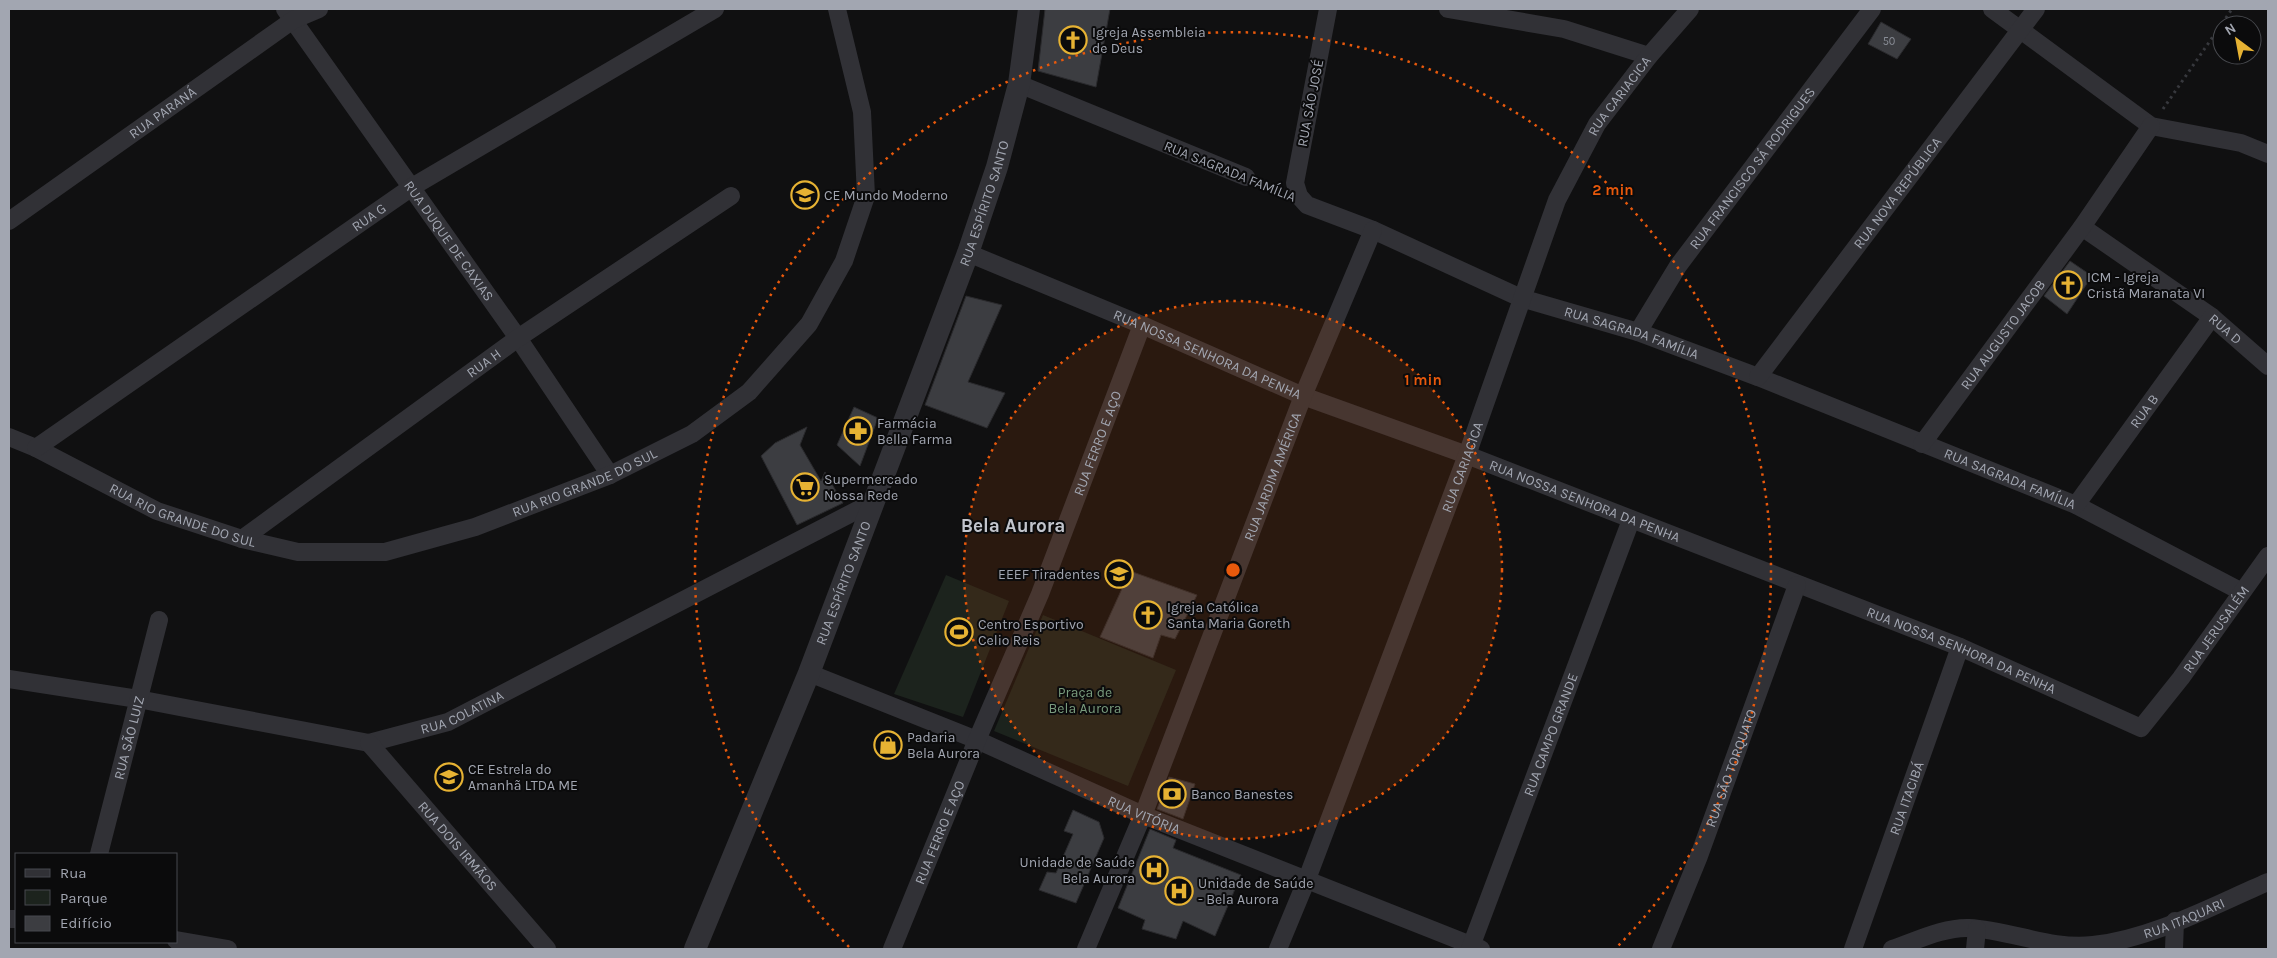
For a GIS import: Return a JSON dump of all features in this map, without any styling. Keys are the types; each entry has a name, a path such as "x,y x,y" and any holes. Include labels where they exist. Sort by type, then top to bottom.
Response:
{"street":[{"name":"RUA PARANÁ","path":"9,222 289,14 318,9"},
{"name":"RUA G","path":"36,448 412,187 715,9"},
{"name":"RUA RIO GRANDE DO SUL","path":"10,436 157,511 242,538 298,552 385,552 475,527 610,475 692,434 749,392 809,324 844,262 866,196 862,112 837,9"},
{"name":"RUA ESPÍRITO SANTO","path":"695,949 809,673 968,253 997,167 1019,84 1029,9"},
{"name":"RUA SÃO JOSÉ","path":"1299,196 1295,183 1328,9"},
{"path":"1448,9 1564,29 1648,56"},
{"name":"RUA CARIACICA","path":"1278,949 1307,879 1467,455 1556,200 1598,124 1648,56 1690,9"},
{"name":"RUA FRANCISCO SÁ RODRIGUES","path":"1638,332 1678,266 1872,9"},
{"path":"1992,9 2151,126 2241,144 2268,154"},
{"name":"RUA NOVA REPÚBLICA","path":"1758,377 2036,9"},
{"name":"RUA DUQUE DE CAXIAS","path":"289,14 518,338 610,475"},
{"name":"RUA SAGRADA FAMÍLIA","path":"1019,84 1246,177"},
{"name":"RUA AUGUSTO JACOB","path":"1922,444 2082,228 2151,126"},
{"name":"RUA H","path":"242,538 518,338 731,196"},
{"name":"RUA SAGRADA FAMÍLIA","path":"1299,196 1308,205 1373,230 1521,298 1638,332 1758,377 2076,506 2242,592"},
{"name":"RUA D","path":"2082,228 2212,317 2268,366"},
{"name":"RUA JARDIM AMÉRICA","path":"1086,949 1143,815 1303,396 1373,230"},
{"name":"RUA NOSSA SENHORA DA PENHA","path":"968,253 1142,325 1303,396 1467,455 1960,647 2141,728 2181,678"},
{"name":"RUA B","path":"2076,506 2212,317"},
{"name":"RUA FERRO E AÇO","path":"892,949 977,740 1040,594 1142,325"},
{"name":"RUA COLATINA","path":"9,678 369,742 448,722 875,501"},
{"name":"RUA CAMPO GRANDE","path":"1474,948 1631,520"},
{"name":"RUA JERUSALÉM","path":"2181,678 2268,556"},
{"name":"RUA SÃO TORQUATO","path":"1661,949 1702,846 1797,585"},
{"name":"RUA SÃO LUIZ","path":"99,853 159,620"},
{"name":"RUA ITACIBÁ","path":"1853,949 1960,647"},
{"name":"RUA VITÓRIA","path":"809,673 977,740 1143,815 1307,879 1474,948"},
{"name":"RUA DOIS IRMÃOS","path":"369,742 547,949"},
{"name":"RUA ITAQUARI","path":"1892,949 1943,932 1968,928 2064,946 2093,945 2129,939 2268,882"},
{"path":"2174,949 2175,921"},
{"path":"1975,949 1977,929"},
{"path":"178,940 228,949"}],"path":[{"path":"2151,126 2232,9"},
{"name":"RUA SAGRADA FAMÍLIA","path":"1246,177 1299,196"}],"green space":[{"name":"Centro Esportivo Celio Reis","path":"946,575 1009,601 963,717 894,694"},
{"name":"Praça de Bela Aurora","path":"1043,615 1176,670 1128,786 994,731"}],"building":[{"name":"Igreja Assembleia de Deus","path":"1045,9 1110,9 1096,87 1038,71"},
{"path":"1881,22 1911,39 1897,59 1868,44"},
{"name":"ICM - Igreja Cristã Maranata VI","path":"2070,261 2092,276 2067,314 2044,296"},
{"path":"966,296 1002,305 968,382 1005,393 987,428 925,405"},
{"name":"Farmácia Bella Farma","path":"854,407 878,418 860,466 837,445"},
{"name":"Supermercado Nossa Rede","path":"807,427 800,445 821,481 825,472 843,503 797,525 761,456 775,443"},
{"name":"Igreja Católica Santa Maria Goreth","path":"1130,571 1197,595 1175,639 1161,635 1153,658 1100,637"},
{"name":"Banco Banestes","path":"1169,777 1195,784 1183,819 1157,809"},
{"path":"1073,810 1099,822 1104,838 1076,903 1039,890 1047,872 1056,873 1073,834 1064,831"},
{"name":"Unidade de Saúde - Bela Aurora","path":"1150,829 1176,840 1173,848 1241,875 1215,936 1183,921 1176,939 1142,929 1145,920 1118,908"}],"place":[{"name":"Igreja Assembleia de Deus","path":"1073,40"},
{"name":"CE Mundo Moderno","path":"805,195"},
{"name":"ICM - Igreja Cristã Maranata VI","path":"2068,285"},
{"name":"Farmácia Bella Farma","path":"858,431"},
{"name":"Supermercado Nossa Rede","path":"805,487"},
{"name":"EEEF Tiradentes","path":"1119,574"},
{"name":"Igreja Católica Santa Maria Goreth","path":"1148,615"},
{"name":"Centro Esportivo Celio Reis","path":"959,632"},
{"name":"Padaria Bela Aurora","path":"888,745"},
{"name":"CE Estrela do Amanhã LTDA ME","path":"449,777"},
{"name":"Banco Banestes","path":"1172,794"},
{"name":"Unidade de Saúde Bela Aurora","path":"1154,870"},
{"name":"Unidade de Saúde - Bela Aurora","path":"1179,891"}],"district":[{"name":"Bela Aurora","path":"1013,525"}]}
